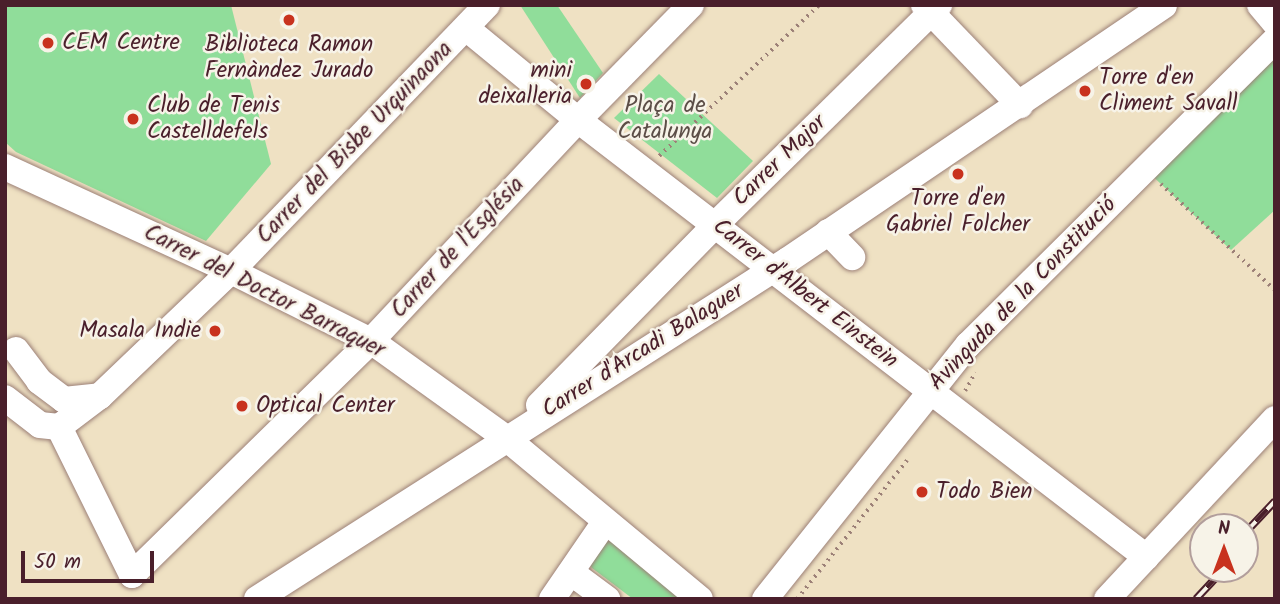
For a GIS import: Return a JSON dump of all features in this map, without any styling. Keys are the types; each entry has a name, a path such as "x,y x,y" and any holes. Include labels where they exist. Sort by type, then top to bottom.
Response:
{"street":[{"name":"Carrer del Bisbe Urquinaona","path":"59,427 100,396 231,271 487,5"},
{"name":"Carrer de l'Església","path":"130,587 371,341 578,120 691,5"},
{"name":"Carrer d'Arcadi Balaguer","path":"257,599 774,268 1020,105 1164,5"},
{"path":"1259,5 1275,23"},
{"path":"931,8 1020,105"},
{"name":"Carrer Major","path":"506,438 931,8"},
{"name":"Carrer d'Albert Einstein","path":"466,28 578,120 774,268 928,391 1146,557"},
{"name":"Avinguda de la Constitució","path":"765,599 928,391 968,345 1153,177 1275,40"},
{"name":"Carrer del Doctor Barraquer","path":"5,167 83,193 371,341 506,438 700,599"},
{"path":"828,232 852,257"},
{"path":"8,343 39,381 64,400 100,396"},
{"path":"5,388 19,373 19,357 8,343"},
{"path":"5,398 40,425 59,427 130,587"},
{"path":"1107,599 1275,419"},
{"path":"552,599 605,522"},
{"path":"572,573 607,599"}],"path":[{"path":"655,160 819,5"},
{"name":"Avinguda de la Constitució","path":"1152,194 1153,177 1171,175"},
{"path":"1153,177 1275,290"},
{"name":"Avinguda de la Constitució","path":"953,410 979,368"},
{"path":"797,599 914,450"}],"green space":[{"name":"Club de Tenis Castelldefels","path":"5,5 231,5 271,164 206,241 16,152 5,142"},
{"path":"520,5 557,5 603,73 580,98"},
{"path":"1275,40 1275,210 1231,250 1145,169"},
{"name":"Plaça de Catalunya","path":"659,74 753,161 717,198 614,118"},
{"path":"609,539 688,599 633,599 592,568 590,565"}],"railway":[{"path":"1259,518 1275,501"},
{"path":"1196,599 1211,583"}],"place":[{"name":"Biblioteca Ramon Fernàndez Jurado","path":"289,20"},
{"name":"CEM Centre","path":"48,43"},
{"name":"mini deixalleria","path":"586,84"},
{"name":"Torre d'en Climent Savall","path":"1085,91"},
{"name":"Club de Tenis Castelldefels","path":"133,119"},
{"name":"Torre d'en Gabriel Folcher","path":"958,174"},
{"name":"Masala Indie","path":"215,331"},
{"name":"Optical Center","path":"242,406"},
{"name":"Todo Bien","path":"922,492"}]}
